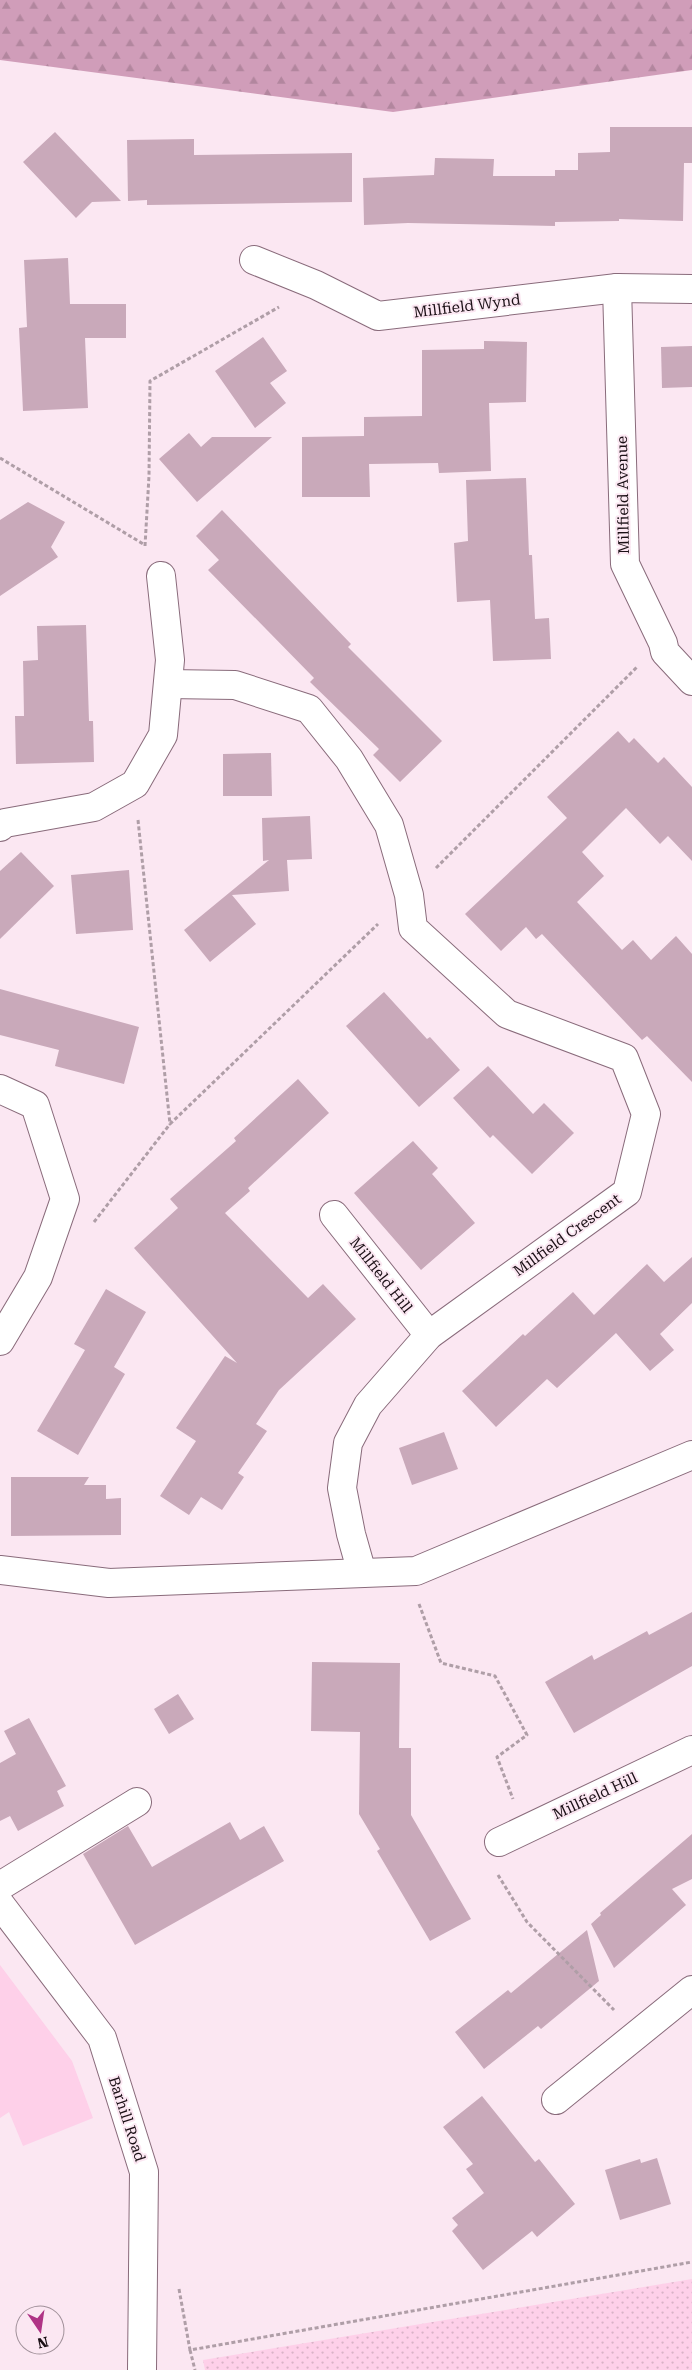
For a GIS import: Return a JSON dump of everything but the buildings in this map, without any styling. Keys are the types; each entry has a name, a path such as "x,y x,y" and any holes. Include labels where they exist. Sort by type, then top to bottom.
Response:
{"street":[{"name":"Millfield Wynd","path":"254,260 316,285 378,316 617,288 692,289"},
{"name":"Millfield Avenue","path":"617,288 625,564 663,642 665,652 692,681"},
{"path":"0,827 5,823 94,807 135,784 163,735 170,660 161,576"},
{"name":"Millfield Crescent","path":"168,684 235,685 309,709 349,759 389,825 409,895 413,928 507,1014 624,1058 646,1114 627,1192 429,1335 368,1406 348,1444 342,1488 351,1534 362,1573"},
{"path":"0,1089 35,1105 65,1199 38,1278 0,1341"},
{"name":"Millfield Hill","path":"334,1215 429,1335"},
{"path":"0,1570 109,1583 416,1571 692,1455"},
{"name":"Millfield Hill","path":"499,1842 692,1750"},
{"path":"0,1886 138,1802"},
{"name":"Barhill Road","path":"0,1904 102,2038 144,2172 142,2370"},
{"path":"556,2100 692,1990"}],"path":[{"path":"146,552 150,381 316,285"},
{"path":"0,458 145,545"},
{"path":"91,1225 170,1124 409,895 663,642"},
{"path":"135,784 170,1124"},
{"path":"190,2350 692,2262"},
{"path":"177,2282 195,2370"}],"shaded area":[{"path":"0,1965 72,2061 93,2118 23,2146 9,2112 0,2118"},
{"path":"692,2279 692,2370 205,2370 203,2360"}],"green space":[{"path":"0,0 692,0 692,70 393,112 0,60"}]}
